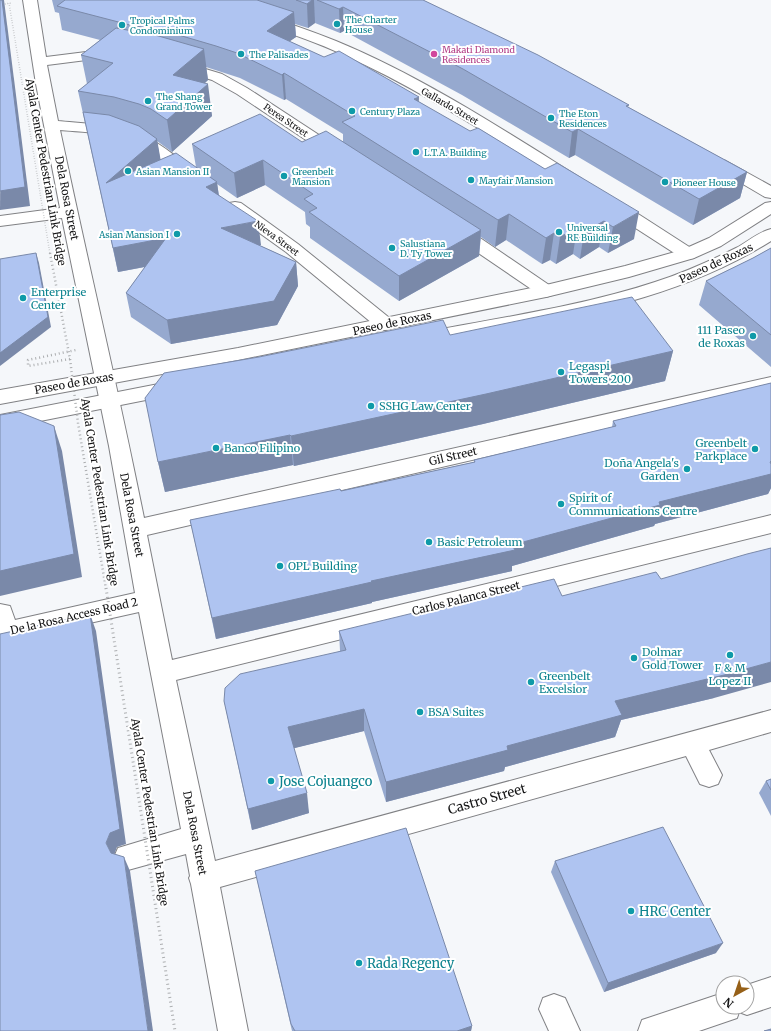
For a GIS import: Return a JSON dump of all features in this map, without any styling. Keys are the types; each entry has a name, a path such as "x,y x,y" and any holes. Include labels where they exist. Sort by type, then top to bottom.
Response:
{"street":[{"name":"Dela Rosa Street","path":"30,0 52,125 84,287 107,389 162,673 197,838 203,878 233,1031"},
{"name":"Gallardo Street","path":"252,16 282,25 332,45 389,71 453,107 587,190"},
{"path":"40,62 82,56 123,53"},
{"name":"Perea Street","path":"163,60 217,77 242,91 348,160"},
{"path":"200,88 217,77"},
{"path":"52,125 111,131 139,140 150,145 204,184"},
{"path":"711,159 771,193"},
{"name":"Nieva Street","path":"222,198 292,248 385,324"},
{"path":"600,198 688,254"},
{"name":"Paseo de Roxas","path":"0,422 107,389 238,354 546,291 629,271 688,254 715,242 771,207"},
{"path":"0,221 70,212"},
{"path":"442,221 546,291"},
{"name":"Paseo de Roxas","path":"406,342 559,311 655,289 683,280 734,257 771,234"},
{"name":"Paseo de Roxas","path":"0,397 200,383"},
{"name":"Gil Street","path":"135,529 771,384"},
{"name":"Carlos Palanca Street","path":"162,673 771,524"},
{"name":"De la Rosa Access Road 2","path":"3,626 148,600"},
{"name":"Castro Street","path":"203,878 771,721"},
{"path":"692,743 709,775"},
{"path":"128,857 197,838"},
{"path":"755,997 771,992"},
{"path":"653,1031 715,1011"}],"path":[{"name":"Ayala Center Pedestrian Link Bridge","path":"9,3 43,219 70,358 78,423 112,624 175,1031"},
{"path":"70,358 28,366 28,360 98,346"}],"building":[{"path":"0,0 2,0 25,187 0,191"},
{"path":"65,0 257,0 294,12 267,31 324,57 339,51 419,97 414,99 470,131 478,128 545,169 557,163 639,212 613,227 604,221 584,232 577,228 560,237 554,233 546,238 509,214 498,220 342,122 355,116 284,73 282,75 237,53 216,46 165,31 130,25 57,6"},
{"path":"296,0 312,0 307,4"},
{"path":"317,0 423,0 538,55 629,105 626,106 747,172 699,199 578,129 572,132 463,69 343,7 339,9"},
{"path":"116,28 155,35 204,49 173,75 208,84 167,120 151,109 139,104 114,97 78,91 113,63 81,55"},
{"path":"83,112 109,115 139,126 157,139 106,183 176,153 217,182 206,187 258,221 221,228 296,262 274,301 167,320 126,293 166,238 113,248"},
{"path":"260,114 302,142 326,131 481,230 399,276 309,212 317,208 304,199 313,194 263,160 234,173 192,144"},
{"path":"771,248 771,335 706,281"},
{"name":"Enterprise Center","path":"36,253 48,317 0,353 0,259"},
{"path":"632,297 673,351 486,394 291,436 158,462 145,398 164,373 259,357 443,320 450,335"},
{"path":"771,383 771,474 659,502 660,505 512,545 515,550 371,581 372,582 212,618 190,520 340,489 341,491 475,462 474,460 616,426 613,421"},
{"path":"19,412 54,426 74,554 0,571 0,415"},
{"path":"771,548 771,662 724,675 615,701 622,715 507,746 508,750 386,782 364,709 288,727 307,793 248,809 224,701 225,688 240,674 346,650 339,631 554,579 562,596 656,572 661,579"},
{"path":"90,614 120,829 110,833 106,843 111,853 124,857 148,1031 0,1031 0,634"},
{"path":"771,779 771,790 766,781"},
{"name":"HRC Center","path":"663,827 723,943 608,983 555,861"},
{"name":"Rada Regency","path":"406,828 472,1026 457,1031 295,1031 291,1024 255,871"}],"place":[{"name":"The Charter House","path":"337,24"},
{"name":"Tropical Palms Condominium","path":"122,25"},
{"name":"The Palisades","path":"241,54"},
{"name":"Makati Diamond Residences","path":"434,54"},
{"name":"The Shang Grand Tower","path":"148,101"},
{"name":"Century Plaza","path":"352,111"},
{"name":"The Eton Residences","path":"551,118"},
{"name":"L.T.A. Building","path":"416,152"},
{"name":"Asian Mansion II","path":"128,171"},
{"name":"Greenbelt Mansion","path":"284,176"},
{"name":"Mayfair Mansion","path":"471,180"},
{"name":"Pioneer House","path":"665,182"},
{"name":"Universal RE Building","path":"559,232"},
{"name":"Asian Mansion I","path":"177,234"},
{"name":"Salustiana D. Ty Tower","path":"392,248"},
{"name":"Enterprise Center","path":"23,298"},
{"name":"111 Paseo de Roxas","path":"753,336"},
{"name":"Legaspi Towers 200","path":"561,372"},
{"name":"SSHG Law Center","path":"371,406"},
{"name":"Banco Filipino","path":"216,448"},
{"name":"Greenbelt Parkplace","path":"755,449"},
{"name":"Doña Angela's Garden","path":"687,469"},
{"name":"Spirit of Communications Centre","path":"561,504"},
{"name":"Basic Petroleum","path":"429,542"},
{"name":"OPL Building","path":"280,566"},
{"name":"F & M Lopez II","path":"730,655"},
{"name":"Dolmar Gold Tower","path":"634,658"},
{"name":"Greenbelt Excelsior","path":"531,682"},
{"name":"BSA Suites","path":"420,712"},
{"name":"Jose Cojuangco","path":"271,781"},
{"name":"HRC Center","path":"631,911"},
{"name":"Rada Regency","path":"359,963"}]}
